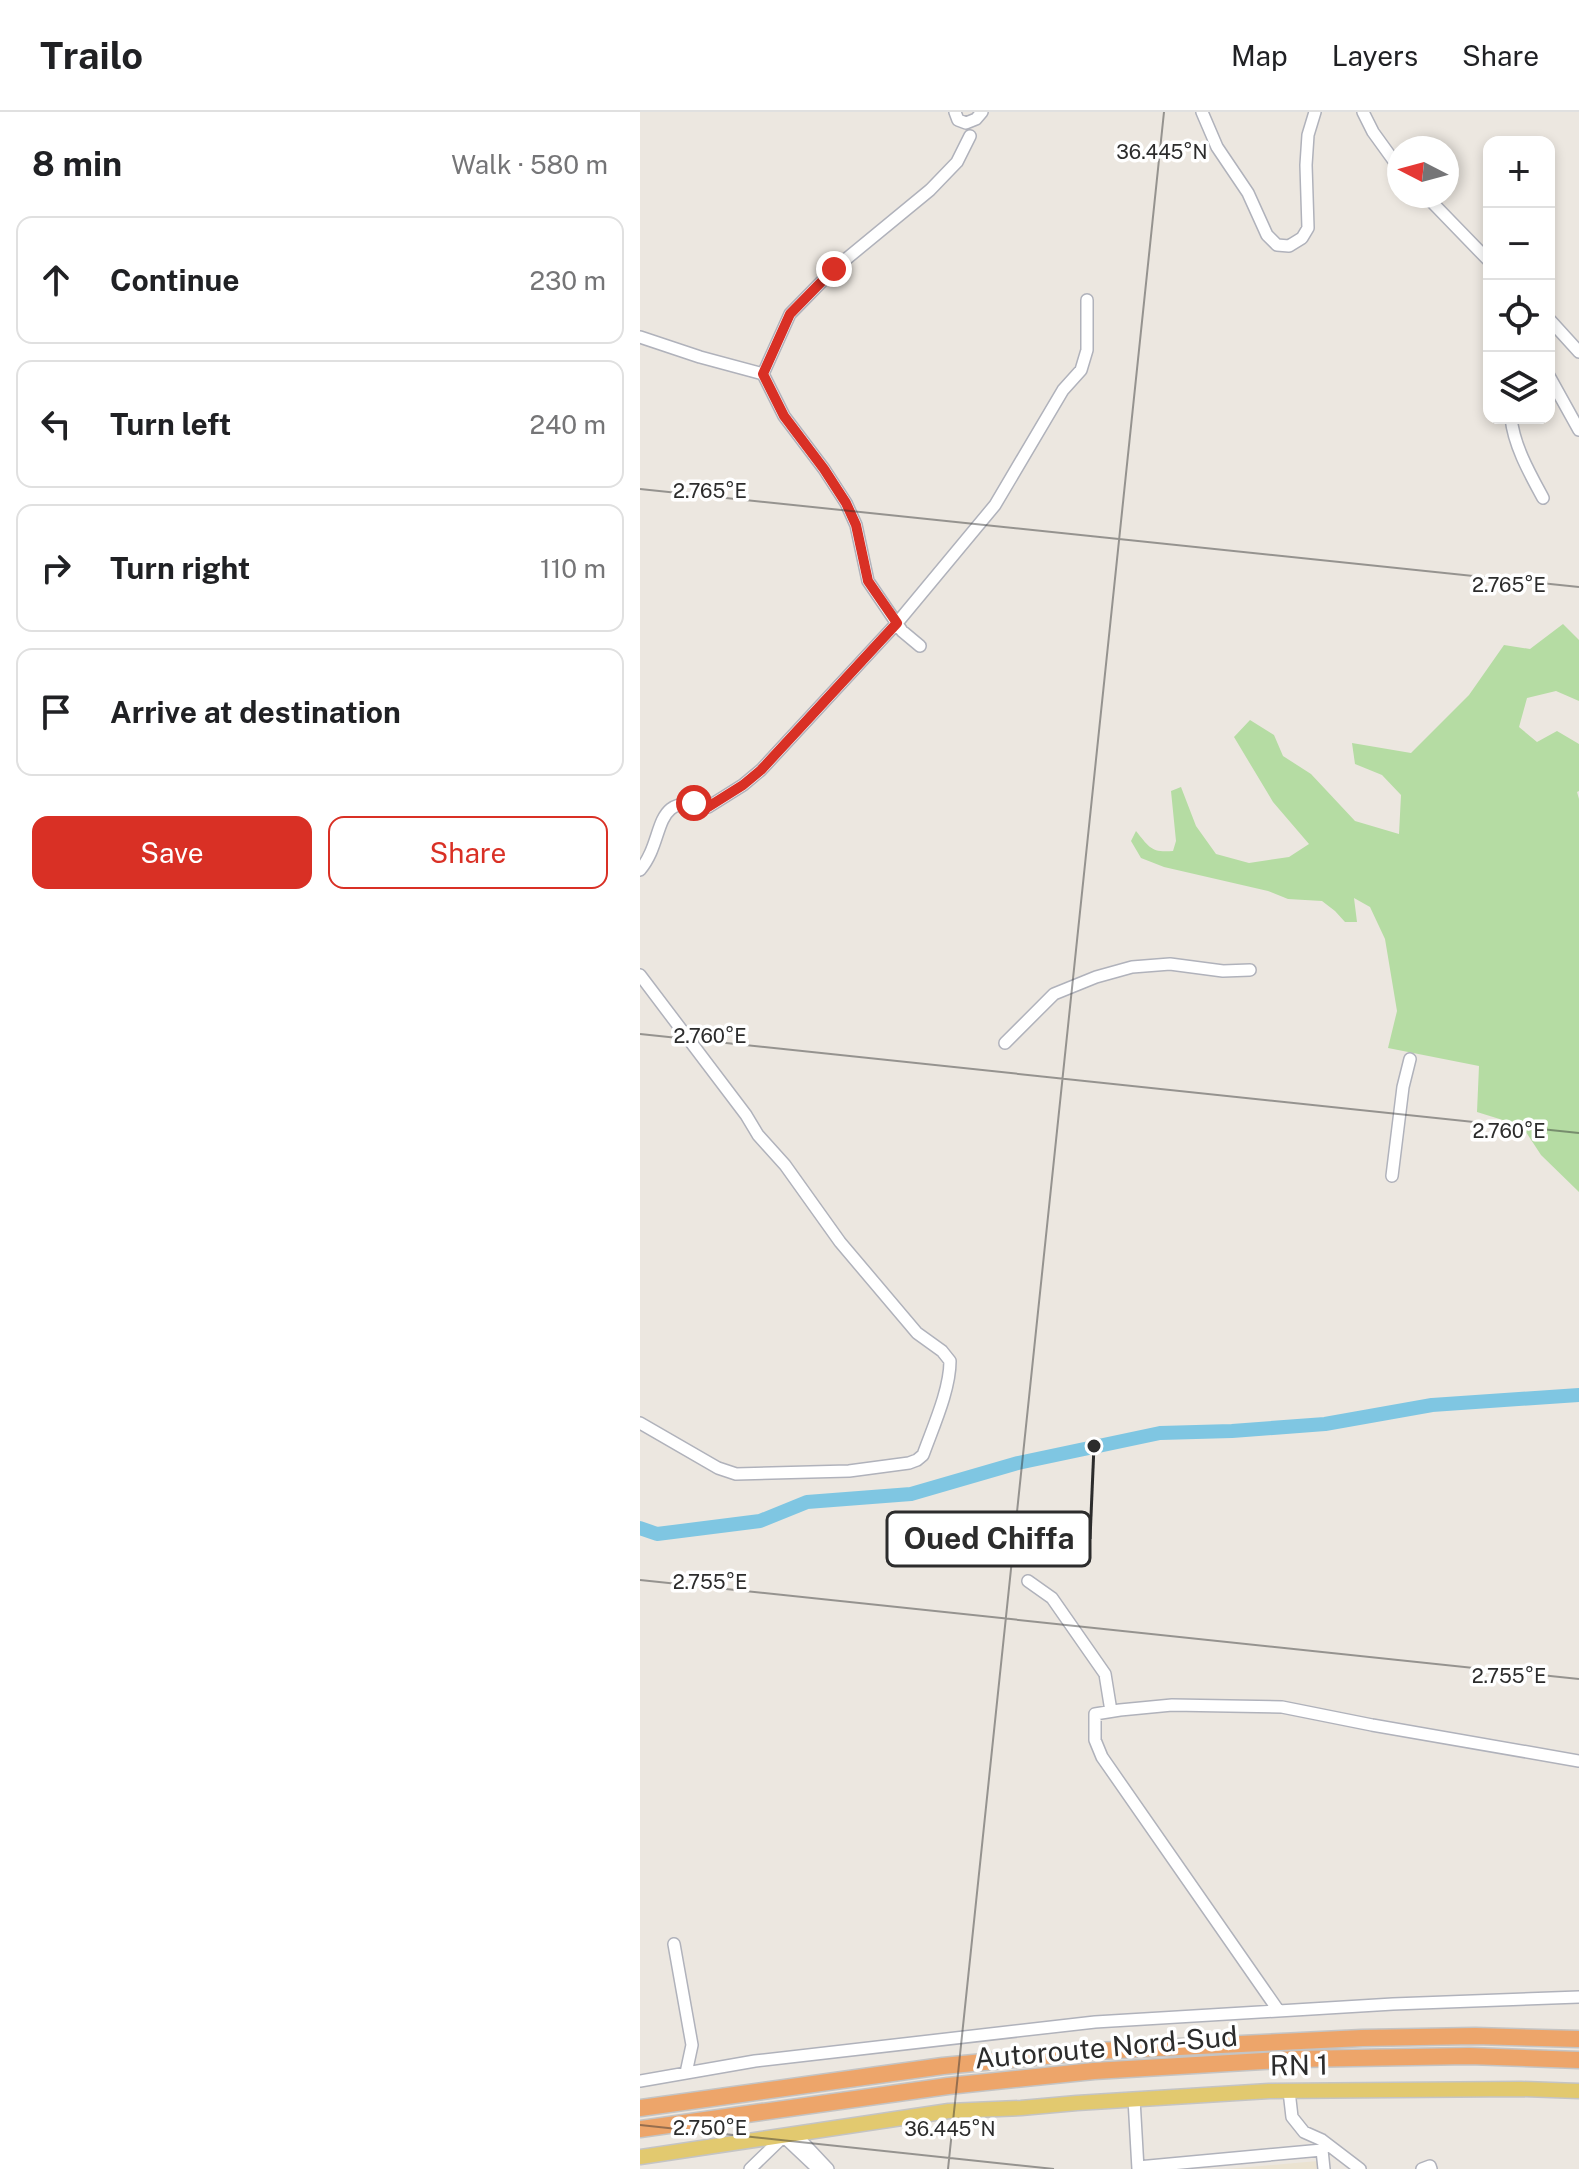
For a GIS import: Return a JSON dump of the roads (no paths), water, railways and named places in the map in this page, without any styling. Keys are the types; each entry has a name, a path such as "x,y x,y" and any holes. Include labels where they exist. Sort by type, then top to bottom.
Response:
{"highway":[{"name":"Autoroute Nord-Sud","path":"640,2108 943,2066 1096,2051 1376,2038 1491,2036 1579,2039"},
{"name":"Autoroute Nord-Sud","path":"640,2129 948,2086 1094,2071 1296,2059 1469,2056 1579,2060"}],"main road":[{"name":"RN 1","path":"640,2157 949,2111 1289,2091 1579,2091"}],"street":[{"path":"955,112 958,120 966,123 982,112"},
{"path":"1202,112 1217,147 1248,193 1267,235 1277,245 1289,246 1302,238 1308,228 1306,165 1308,135 1315,112"},
{"path":"1363,112 1387,151"},
{"path":"763,374 790,314 834,269 930,190 957,162 970,136"},
{"path":"1438,208 1483,255"},
{"path":"640,870 647,862 666,811 680,804 694,803 708,807 761,770 897,623 995,505 1063,390 1081,370 1087,350 1087,300"},
{"path":"1555,326 1579,352"},
{"path":"640,337 763,374 784,416 846,503 856,525 868,581 902,631 920,646"},
{"path":"1555,387 1579,430"},
{"path":"1512,424 1527,469 1543,498"},
{"path":"1005,1043 1054,994 1096,977 1132,967 1170,964 1199,969 1250,970"},
{"path":"640,975 840,1242 917,1333 942,1351 950,1361 941,1403 923,1455 909,1463 849,1471 736,1474 718,1468 640,1423"},
{"path":"1392,1176 1403,1087 1410,1059"},
{"path":"1028,1581 1052,1598 1105,1674 1111,1711"},
{"path":"1278,2010 1102,1757 1095,1740 1095,1714 1172,1705 1282,1707 1579,1761"},
{"path":"674,1944 692,2045 686,2073"},
{"path":"640,2081 755,2061 1095,2022 1278,2010 1579,1997"},
{"path":"1289,2091 1292,2117 1304,2132 1322,2140 1360,2169"},
{"path":"1134,2099 1138,2168 1322,2150 1324,2169"},
{"path":"750,2169 787,2136"},
{"path":"787,2136 818,2169"},
{"path":"787,2136 828,2169"},
{"path":"1422,2169 1430,2166 1431,2169"}],"waterway":[{"path":"640,1528 657,1534 760,1521 807,1502 911,1494 1018,1463 1160,1433 1325,1424 1432,1405 1579,1395"}],"place":[{"name":"Oued Chiffa","path":"1094,1446"}]}
